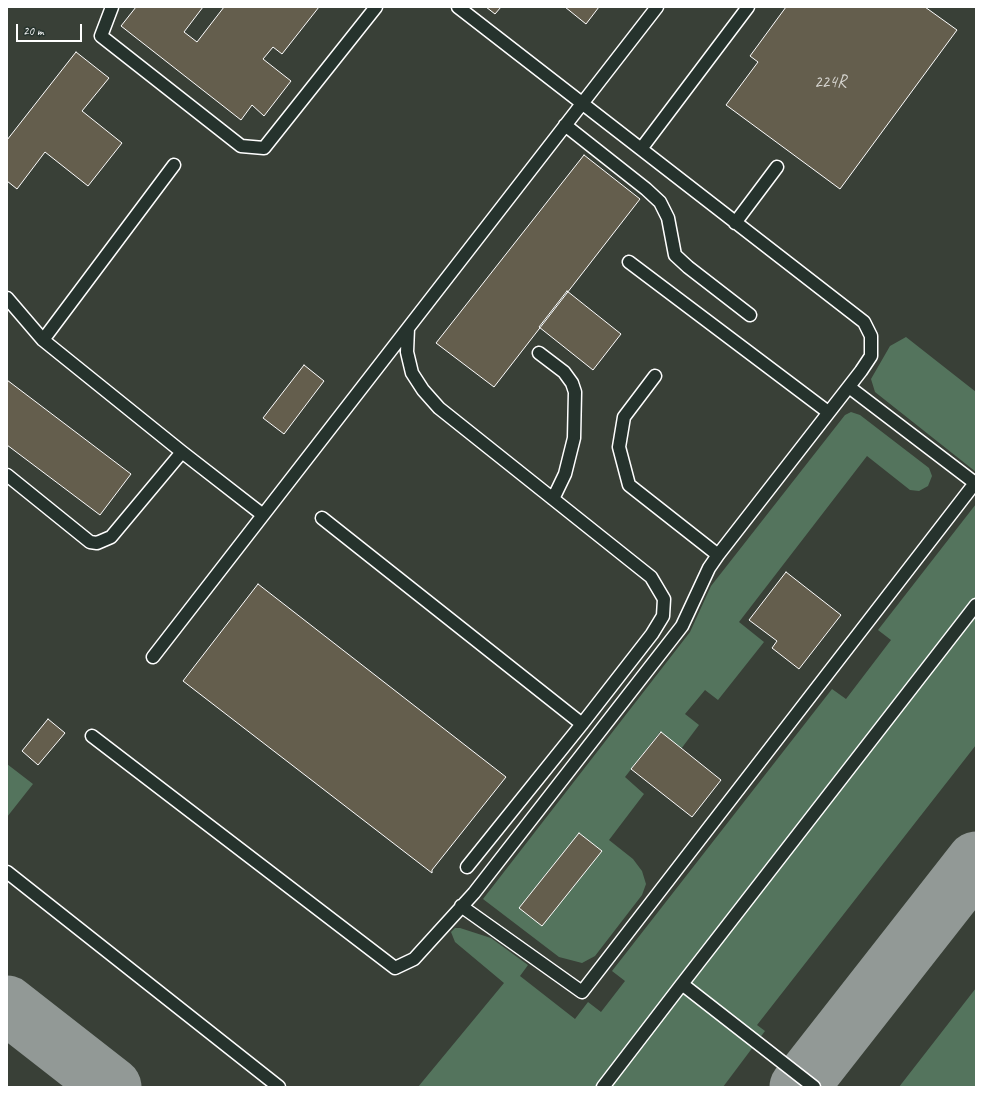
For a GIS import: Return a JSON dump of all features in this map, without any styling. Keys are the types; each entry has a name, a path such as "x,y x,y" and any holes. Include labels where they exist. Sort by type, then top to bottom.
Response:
{"lane":[{"path":"112,7 101,36 241,146 264,148 376,7"},
{"path":"92,736 395,968 414,959 461,906 682,626 709,568 828,412 849,387 871,356 871,336 864,322 458,7"},
{"path":"153,657 657,7"},
{"path":"641,149 748,7"},
{"path":"565,125 646,189 660,202 668,218 675,255 688,267 750,315"},
{"path":"43,340 174,165"},
{"path":"735,222 777,168"},
{"path":"629,262 828,412"},
{"path":"7,298 43,340 263,515"},
{"path":"408,328 407,352 412,373 427,395 439,408 651,577 664,599 663,616 652,634 467,867"},
{"path":"539,353 564,372 572,383 575,392 574,438 565,474 553,499"},
{"path":"655,376 624,417 619,447 629,485 718,556"},
{"path":"461,906 582,992 975,483 849,387"},
{"path":"7,475 90,542 97,543 111,537 182,452"},
{"path":"322,518 582,724"},
{"path":"603,1087 976,605"},
{"path":"7,872 279,1087"},
{"path":"682,984 814,1087"}],"shaded area":[{"path":"7,7 976,7 976,1087 7,1087"}],"green space":[{"path":"906,337 976,392 976,472 875,392 871,379 890,346"},
{"path":"851,412 860,415 929,468 932,476 928,486 919,491 910,490 867,456 739,622 764,642 718,700 705,690 685,714 699,725 681,749 660,732 625,777 644,794 609,840 633,859 642,871 646,884 642,895 595,956 582,963 559,957 483,899 690,632 711,586 845,415"},
{"path":"976,504 976,745 757,1025 765,1031 723,1087 418,1087 504,983 455,942 451,932 455,928 460,928 491,938 528,965 520,976 575,1019 588,1002 601,1012 625,981 612,971 832,689 846,699 891,640 878,630"},
{"path":"7,764 33,784 7,817"},
{"path":"976,988 976,1087 899,1087"}],"building":[{"path":"136,7 203,7 184,32 197,42 224,7 319,7 282,54 273,47 263,59 291,81 264,116 252,105 241,120 121,26"},
{"path":"486,7 501,7 495,14"},
{"path":"565,7 599,7 586,24"},
{"path":"786,7 925,7 957,30 840,189 726,105 758,62 750,56"},
{"path":"76,52 109,78 82,111 122,143 88,186 45,152 17,189 7,181 7,140"},
{"path":"584,155 640,199 494,387 436,343"},
{"path":"567,291 621,334 593,370 539,327"},
{"path":"304,365 324,381 284,434 263,418"},
{"path":"7,380 131,474 100,515 7,445"},
{"path":"786,572 841,615 799,669 772,648 777,641 749,620"},
{"path":"258,584 506,777 432,870 432,873 183,681"},
{"path":"48,719 65,733 38,765 22,751"},
{"path":"661,732 721,780 692,817 631,769"},
{"path":"579,833 602,851 542,926 519,908"}],"taxiway":[{"path":"799,1087 976,861"},
{"path":"7,1005 112,1087"}]}
